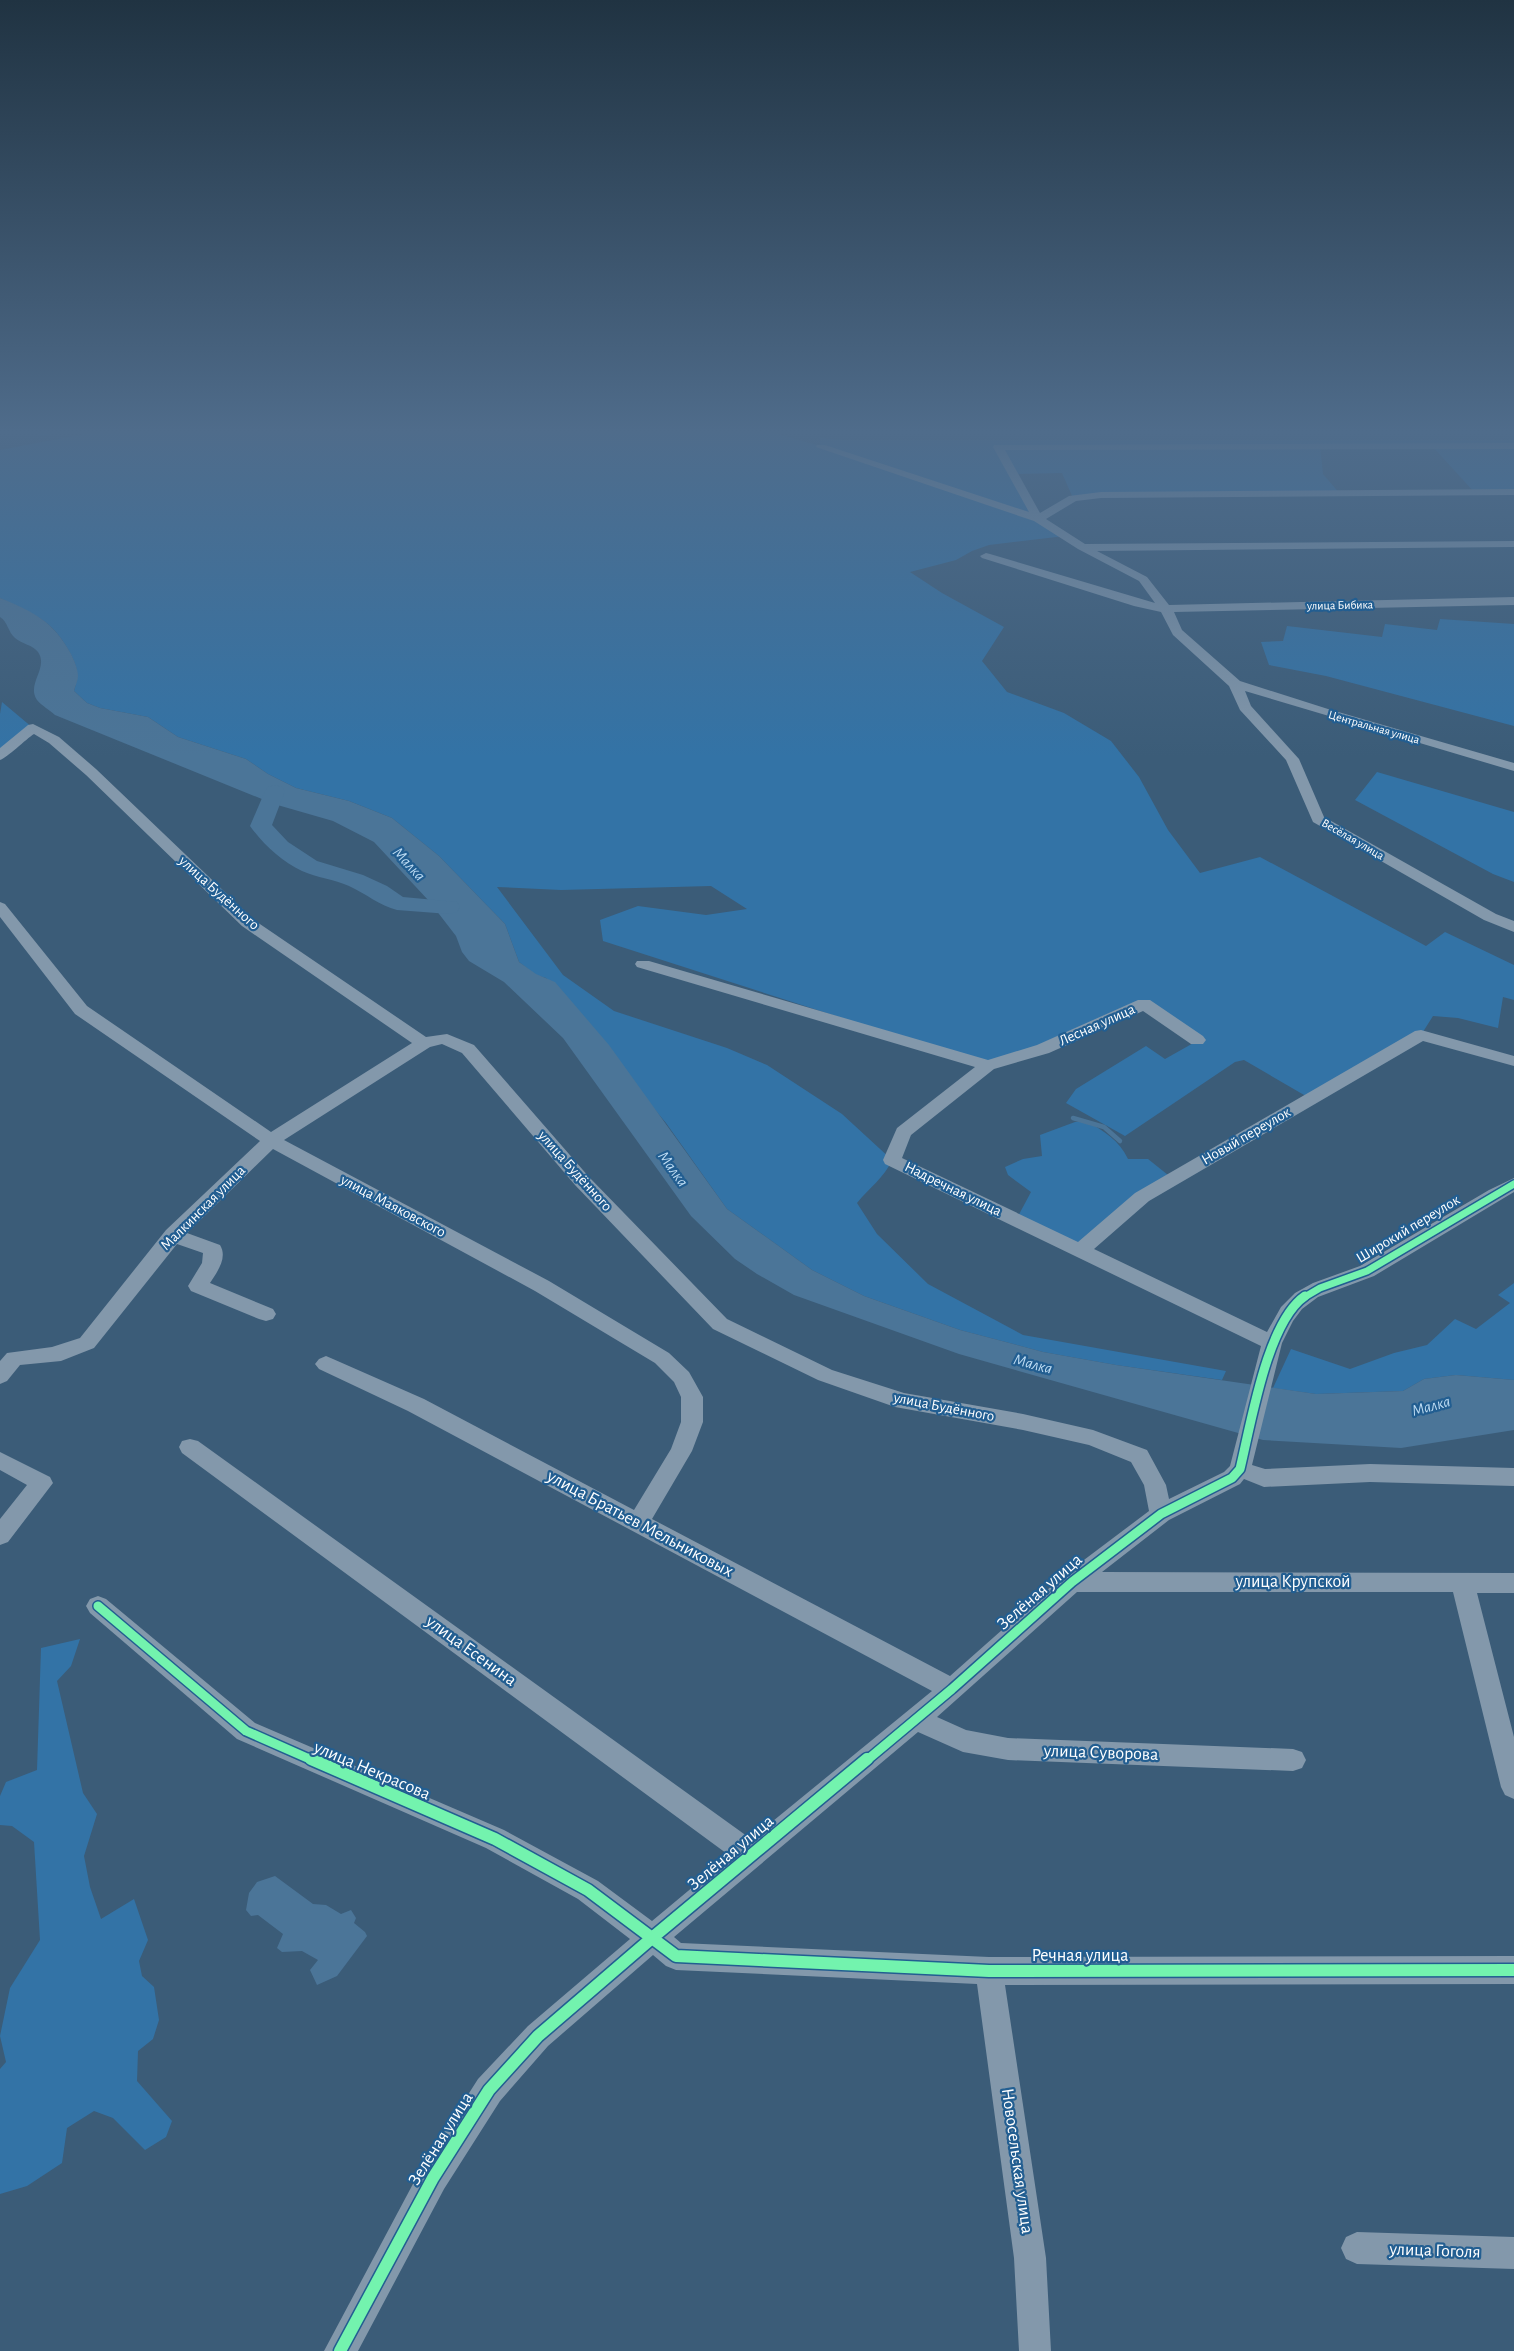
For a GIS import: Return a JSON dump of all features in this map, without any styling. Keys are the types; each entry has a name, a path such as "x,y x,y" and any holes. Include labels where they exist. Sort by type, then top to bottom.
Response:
{"street":[{"name":"Весёлая улица","path":"1067,538 1143,579 1166,609 1177,632 1235,684 1245,708 1292,758 1318,819 1490,917 1514,927"},
{"path":"1082,547 1159,548 1514,544"},
{"path":"986,556 1138,604 1166,609"},
{"name":"улица Бибика","path":"1166,609 1514,601"},
{"name":"Центральная улица","path":"1235,684 1332,715 1514,767"},
{"name":"улица Будённого","path":"0,756 10,745 33,728 54,740 91,772 248,923 424,1043 437,1038 450,1038 468,1050 582,1181 720,1324 825,1375 903,1401 1023,1422 1084,1436 1139,1456 1155,1485 1161,1514"},
{"name":"улица Маяковского","path":"0,907 81,1010 271,1140 542,1286 662,1358 682,1377 692,1397 692,1422 681,1452 638,1522"},
{"path":"642,964 988,1065"},
{"name":"Лесная улица","path":"988,1065 1043,1049 1144,1004 1197,1040"},
{"name":"Новый переулок","path":"1080,1251 1142,1197 1422,1035 1514,1061"},
{"name":"Малкинская улица","path":"0,1376 14,1358 35,1358 70,1352 87,1343 173,1235 271,1140 424,1043"},
{"name":"Надречная улица","path":"988,1065 903,1132 892,1160 1272,1343"},
{"name":"Широкий переулок","path":"1266,1364 1272,1343 1280,1326 1296,1303 1327,1285 1365,1272 1481,1201 1514,1184"},
{"path":"173,1235 213,1250 212,1263 198,1286 266,1314"},
{"name":"улица Братьев Мельниковых","path":"326,1364 416,1405 952,1689"},
{"path":"1266,1364 1240,1469 1264,1478 1370,1472 1514,1476"},
{"name":"улица Есенина","path":"190,1447 752,1856"},
{"path":"0,1460 42,1483 0,1536"},
{"name":"Зелёная улица","path":"340,2351 434,2178 489,2090 538,2036 652,1938 952,1689 1072,1582 1161,1514 1232,1478 1240,1469"},
{"name":"улица Крупской","path":"1072,1582 1514,1583"},
{"path":"1462,1582 1509,1750 1514,1787"},
{"name":"улица Некрасова","path":"98,1606 246,1732 495,1839 588,1890 652,1938"},
{"name":"улица Суворова","path":"916,1719 963,1741 1008,1749 1293,1760"},
{"name":"Речная улица","path":"652,1938 676,1956 989,1971 1514,1970"},
{"name":"Новосельская улица","path":"989,1971 1030,2258 1035,2351"},
{"name":"улица Гоголя","path":"1357,2248 1514,2253"}],"shaded area":[{"path":"0,538 1051,538 989,545 972,551 956,560 910,572 942,593 1004,627 982,661 1007,692 1064,713 1111,741 1139,777 1168,830 1200,873 1260,857 1426,946 1445,932 1514,965 1514,1000 1503,997 1498,1028 1458,1018 1433,1016 1421,1035 1311,1099 1244,1060 1235,1062 1125,1136 1066,1103 1076,1089 1146,1046 1165,1059 1197,1041 1144,1004 988,1065 603,941 600,920 638,906 706,915 747,909 711,886 561,890 497,887 563,975 614,1011 727,1048 767,1065 842,1114 892,1160 881,1178 857,1203 877,1234 928,1284 1023,1335 1226,1371 1222,1380 1116,1365 1043,1352 960,1330 864,1296 812,1270 727,1209 666,1123 546,978 536,975 519,962 505,924 439,856 392,818 349,801 296,788 268,774 246,759 178,737 148,717 100,708 87,703 74,691 77,680 76,666 69,651 55,631 40,618 0,598"},
{"path":"1440,619 1514,624 1514,726 1326,676 1269,665 1261,642 1283,641 1287,626 1382,637 1385,624 1437,630"},
{"path":"2,702 33,728 0,756 0,714"},
{"path":"1377,772 1514,812 1514,882 1493,874 1355,800"},
{"path":"1086,1121 1099,1128 1120,1146 1128,1159 1148,1159 1173,1179 1080,1251 1016,1220 1031,1192 1008,1175 1005,1167 1023,1159 1042,1156 1040,1135 1075,1122"},
{"path":"1514,1283 1514,1380 1456,1375 1424,1379 1403,1391 1316,1394 1273,1388 1291,1349 1350,1369 1394,1353 1427,1345 1455,1319 1476,1329 1510,1303 1498,1295"},
{"path":"80,1639 71,1666 57,1681 83,1793 97,1814 84,1856 90,1887 101,1919 134,1899 148,1940 139,1961 142,1976 154,1987 159,2020 153,2039 138,2051 137,2081 172,2121 166,2137 145,2150 113,2118 94,2111 67,2128 62,2163 27,2186 0,2194 0,2069 6,2062 0,2036 10,1988 40,1940 34,1842 12,1826 0,1825 0,1796 6,1782 37,1770 41,1648"}],"water":[{"name":"Малка","path":"0,598 33,613 50,625 57,633 71,654 77,668 78,678 74,691 87,703 100,708 148,717 178,737 246,759 268,774 296,788 349,801 392,818 439,856 505,924 519,962 536,974 555,982 609,1045 727,1209 812,1270 864,1296 960,1330 1043,1352 1116,1365 1316,1394 1403,1391 1424,1379 1456,1375 1514,1380 1514,1430 1401,1448 1263,1440 959,1354 794,1295 735,1259 691,1216 563,1038 504,982 469,961 462,952 456,936 429,901 374,842 333,821 274,804 55,715 37,700 34,694 41,658 33,648 13,636 0,617"},
{"path":"275,1876 313,1904 326,1905 341,1914 351,1910 356,1918 354,1923 365,1932 367,1936 337,1976 317,1985 310,1970 318,1960 302,1951 282,1952 277,1948 283,1934 258,1915 251,1916 246,1910 249,1893 257,1882"}],"waterway":[{"path":"275,791 261,826 280,847 309,866 355,880 379,891 397,903 449,907"},
{"path":"1073,1118 1104,1127 1120,1141"}],"cycle path":[{"path":"340,2351 433,2178 489,2090 538,2036 652,1938 952,1689 1072,1582 1161,1514 1232,1478 1240,1469 1272,1343 1285,1317 1295,1304 1320,1288 1367,1271 1514,1184"},
{"path":"98,1606 246,1731 495,1839 588,1890 676,1956 989,1971 1514,1970"}]}
